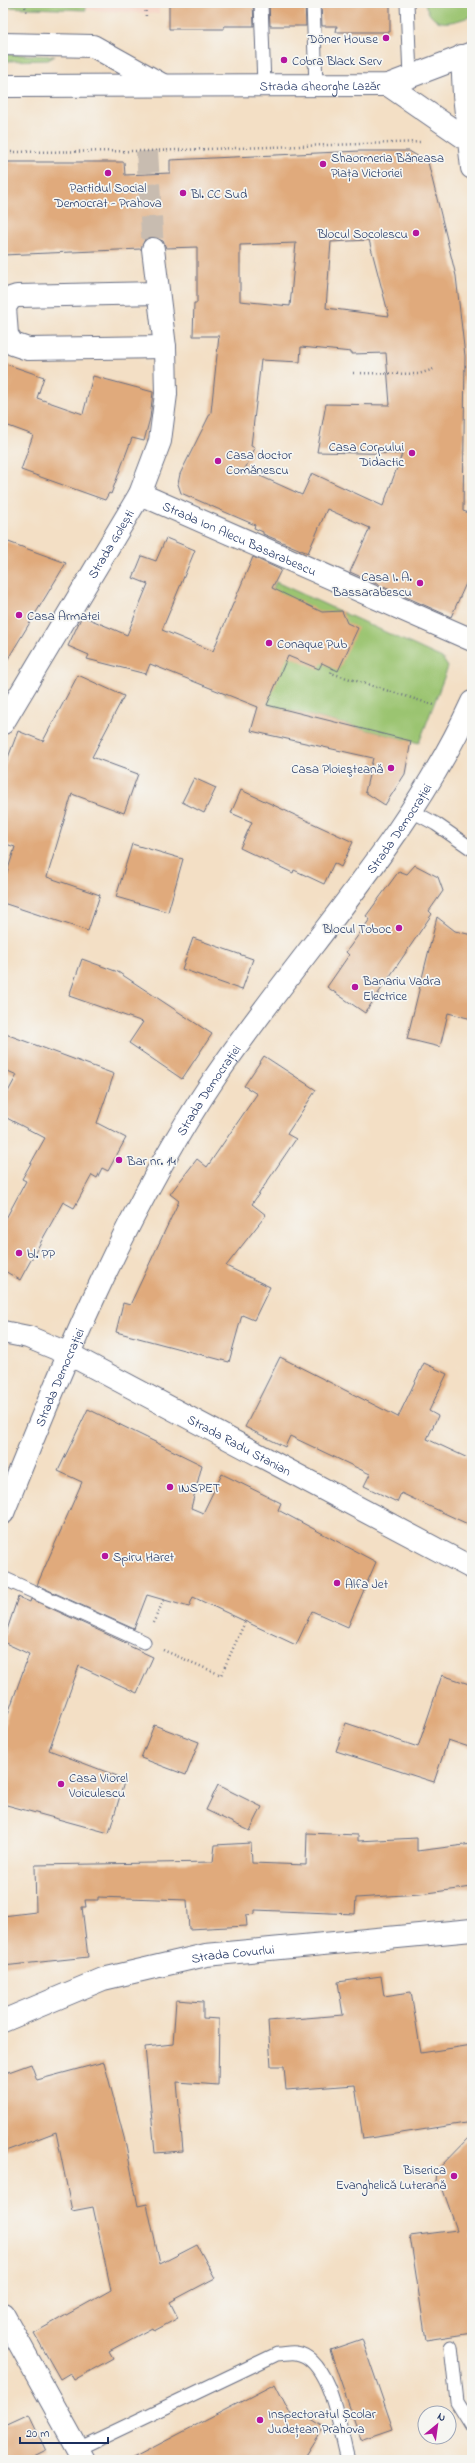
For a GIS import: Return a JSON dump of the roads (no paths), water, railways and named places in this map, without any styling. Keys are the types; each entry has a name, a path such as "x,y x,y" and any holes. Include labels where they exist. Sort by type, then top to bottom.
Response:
{"street":[{"name":"Strada Gheorghe Lazăr","path":"3,44 93,46 162,85"},
{"name":"Strada Gheorghe Lazăr","path":"3,86 388,85 467,55"},
{"path":"467,55 472,168"},
{"path":"388,85 470,142"},
{"name":"Strada Golești","path":"6,711 140,494 160,441 166,394 165,347 153,249"},
{"path":"158,293 17,296 11,298 5,307 7,335 13,344 28,349 165,347"},
{"name":"Strada Ion Alecu Basarabescu","path":"140,494 472,640"},
{"name":"Strada Democrației","path":"3,1513 69,1354 122,1237 172,1145 217,1076 412,811 449,748 472,702"},
{"name":"Strada Radu Stanian","path":"3,1332 28,1337 69,1354 472,1568"},
{"name":"Strada Covurlui","path":"3,2021 103,1979 206,1955 472,1930"},
{"path":"3,2314 81,2454"}],"lane":[{"path":"261,3 264,85"},
{"path":"313,3 316,85"},
{"path":"407,3 410,77"},
{"path":"412,811 436,824 472,849"},
{"path":"3,1578 144,1642"},
{"path":"451,2347 457,2402 472,2426"},
{"path":"81,2454 277,2354 297,2353 314,2362 326,2378 348,2460"}],"tunnel":[{"path":"147,151 153,249"}],"place":[{"name":"Döner House","path":"386,38"},
{"name":"Cobra Black Serv","path":"284,60"},
{"name":"Shaormeria Băneasa Piața Victoriei","path":"323,164"},
{"name":"Partidul Social Democrat - Prahova","path":"108,173"},
{"name":"Bl. CC Sud","path":"183,193"},
{"name":"Blocul Socolescu","path":"416,233"},
{"name":"Casa Corpului Didactic","path":"412,453"},
{"name":"Casa doctor Comănescu","path":"218,461"},
{"name":"Casa I. A. Bassarabescu","path":"420,583"},
{"name":"Casa Armatei","path":"19,615"},
{"name":"Conaque Pub","path":"269,643"},
{"name":"Casa Ploieşteană","path":"391,768"},
{"name":"Blocul Toboc","path":"399,928"},
{"name":"Banariu Vadra Electrice","path":"355,987"},
{"name":"Bar nr. 14","path":"119,1160"},
{"name":"bl. PP","path":"19,1253"},
{"name":"INSPET","path":"170,1487"},
{"name":"Spiru Haret","path":"105,1556"},
{"name":"Alfa Jet","path":"337,1583"},
{"name":"Casa Viorel Voiculescu","path":"61,1784"},
{"name":"Biserica Evanghelică Luterană","path":"454,2176"},
{"name":"Inspectoratul Școlar Județean Prahova","path":"260,2420"}]}
